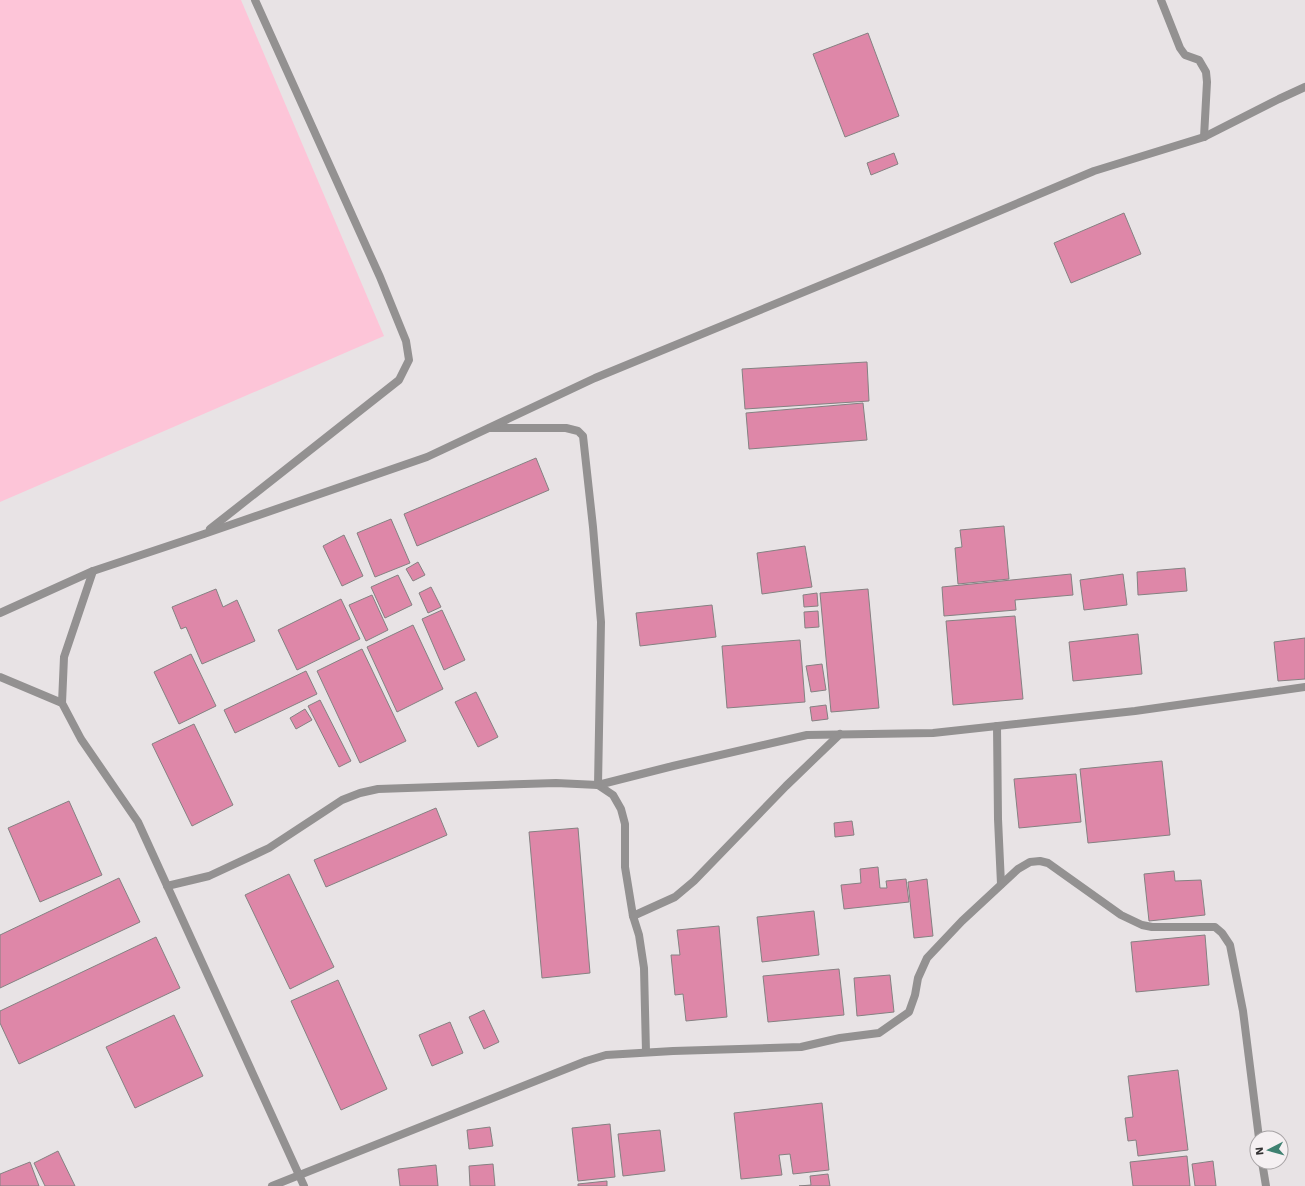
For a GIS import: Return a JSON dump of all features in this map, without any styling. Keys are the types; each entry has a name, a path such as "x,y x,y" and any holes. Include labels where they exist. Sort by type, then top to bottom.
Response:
{"street":[{"path":"204,534 399,380 409,360 406,341 380,277 255,0"},
{"path":"1161,0 1180,48 1185,54 1199,60 1206,72 1207,82 1204,137"},
{"path":"0,613 93,571 427,457 595,378 928,242 1094,171 1204,137 1305,87"},
{"path":"488,428 566,428 578,431 583,436 594,527 601,622 598,785"},
{"path":"93,571 64,657 62,703 82,739 138,822 304,1186"},
{"path":"0,677 62,703"},
{"path":"167,886 209,876 262,851 342,800 360,793 378,789 556,783 598,785 807,735 932,733 1135,711 1305,687"},
{"path":"997,726 998,819 1001,884"},
{"path":"633,916 675,897 694,882 786,786 840,734"},
{"path":"598,785 613,795 621,809 625,824 625,867 644,968 646,1052"},
{"path":"272,1186 586,1061 606,1055 646,1052 802,1047 840,1038 879,1032 909,1012 915,995 918,978 927,958 962,921 1018,869 1030,862 1040,861 1048,863 1121,915 1142,925 1152,927 1215,927 1222,934 1230,945 1242,1010 1257,1130"},
{"path":"1263,1170 1266,1186"}],"shaded area":[{"path":"0,0 241,0 384,336 0,502"}],"building":[{"path":"868,33 899,116 845,137 813,54"},
{"path":"894,153 898,164 871,175 867,163"},
{"path":"1124,213 1141,254 1071,283 1054,243"},
{"path":"867,362 869,401 745,409 742,369"},
{"path":"863,403 867,440 749,449 746,413"},
{"path":"536,458 549,490 417,546 404,514"},
{"path":"391,519 410,563 375,577 357,533"},
{"path":"1004,526 1009,579 958,584 955,548 962,547 960,530"},
{"path":"344,535 363,576 342,586 323,546"},
{"path":"805,546 812,587 762,594 757,553"},
{"path":"418,562 425,575 413,581 406,569"},
{"path":"1185,568 1187,591 1138,595 1137,572"},
{"path":"1071,574 1073,595 1015,600 1016,610 944,616 942,587"},
{"path":"1123,574 1127,605 1084,610 1080,580"},
{"path":"398,575 412,605 385,618 371,587"},
{"path":"431,587 441,607 428,613 419,593"},
{"path":"216,589 223,607 237,600 255,641 202,664 186,627 181,629 172,607"},
{"path":"868,589 879,708 831,712 820,593"},
{"path":"817,593 818,606 804,607 803,595"},
{"path":"372,595 388,630 366,641 349,605"},
{"path":"341,599 360,639 297,670 278,630"},
{"path":"712,605 716,637 640,646 636,613"},
{"path":"442,610 465,660 444,670 422,619"},
{"path":"818,611 819,627 805,628 804,612"},
{"path":"1015,616 1023,699 953,705 946,621"},
{"path":"413,625 443,689 397,712 367,647"},
{"path":"1138,634 1142,674 1073,681 1069,642"},
{"path":"1305,638 1305,679 1278,681 1274,642"},
{"path":"800,640 805,702 727,708 722,646"},
{"path":"362,649 406,741 360,763 317,671"},
{"path":"191,654 216,706 179,724 154,672"},
{"path":"822,664 826,690 811,692 806,666"},
{"path":"306,671 317,694 235,733 224,710"},
{"path":"476,692 498,737 478,747 455,702"},
{"path":"320,700 351,761 339,767 308,706"},
{"path":"826,705 828,719 812,721 810,707"},
{"path":"305,709 312,720 296,729 290,718"},
{"path":"194,724 233,805 192,826 152,744"},
{"path":"1162,761 1170,835 1088,843 1080,769"},
{"path":"1076,774 1081,822 1019,828 1014,779"},
{"path":"69,801 102,875 40,902 8,828"},
{"path":"436,808 447,835 326,887 314,860"},
{"path":"852,821 854,835 835,837 834,823"},
{"path":"578,828 590,973 542,978 529,832"},
{"path":"878,867 880,888 887,888 886,881 906,879 909,902 844,909 841,885 861,883 860,869"},
{"path":"1174,871 1175,881 1201,880 1205,915 1149,921 1144,874"},
{"path":"289,874 334,967 290,989 245,895"},
{"path":"119,878 140,922 0,988 0,935"},
{"path":"927,879 933,936 914,938 908,882"},
{"path":"814,911 819,955 762,962 757,917"},
{"path":"719,926 727,1017 686,1021 683,994 675,995 671,955 680,955 677,930"},
{"path":"1205,935 1209,985 1136,992 1131,942"},
{"path":"156,937 180,988 19,1064 0,1023 0,1011"},
{"path":"839,969 844,1015 768,1022 763,976"},
{"path":"890,975 894,1012 857,1016 854,978"},
{"path":"338,980 387,1089 341,1110 291,1001"},
{"path":"484,1010 499,1042 484,1049 469,1017"},
{"path":"174,1015 203,1076 135,1108 106,1047"},
{"path":"450,1022 463,1053 432,1066 419,1035"},
{"path":"1178,1070 1188,1150 1138,1156 1136,1140 1128,1141 1125,1118 1133,1117 1128,1076"},
{"path":"822,1103 829,1170 793,1174 790,1154 779,1155 782,1175 741,1179 734,1113"},
{"path":"610,1124 615,1177 578,1181 572,1128"},
{"path":"490,1127 493,1146 469,1149 467,1130"},
{"path":"660,1130 665,1171 623,1176 618,1134"},
{"path":"58,1151 75,1186 45,1186 34,1163"},
{"path":"1187,1156 1190,1186 1133,1186 1130,1162"},
{"path":"1213,1161 1216,1186 1195,1186 1192,1164"},
{"path":"30,1162 39,1186 0,1186 0,1174"},
{"path":"493,1164 495,1186 470,1186 469,1166"},
{"path":"436,1165 438,1186 400,1186 398,1169"},
{"path":"828,1174 830,1186 799,1186 811,1185 810,1176"},
{"path":"607,1181 607,1186 578,1186 578,1184"}]}
